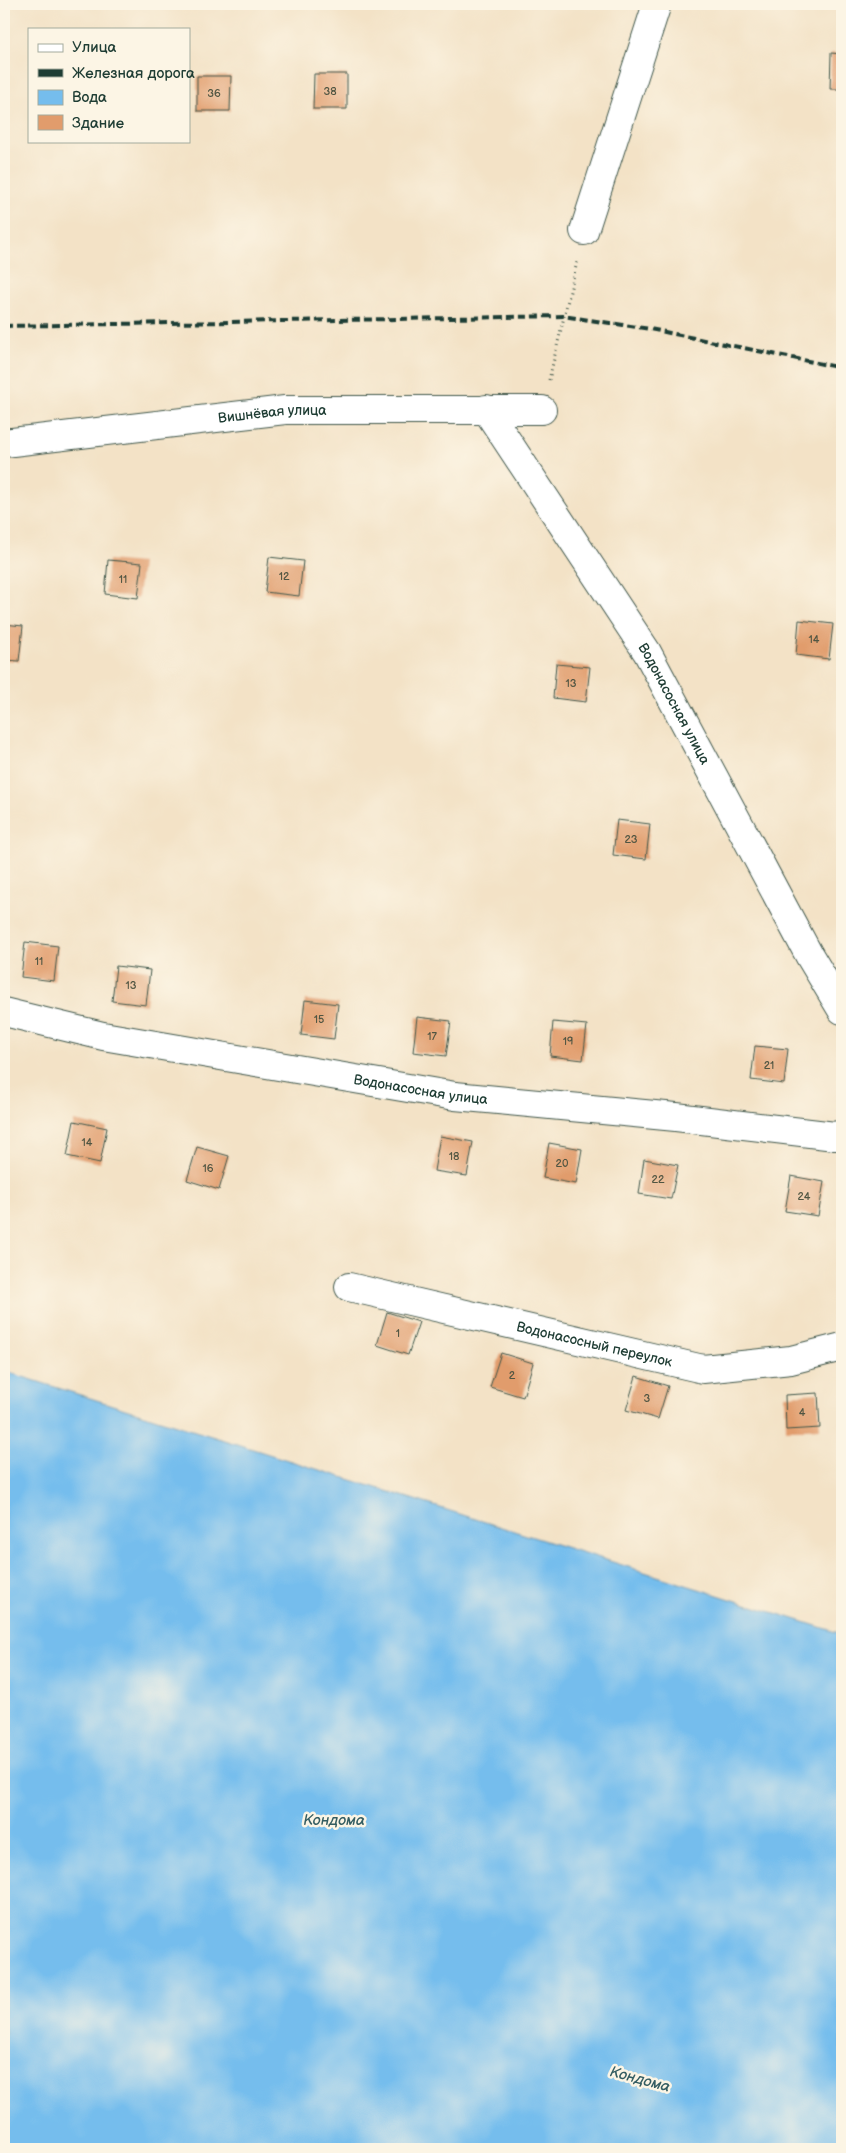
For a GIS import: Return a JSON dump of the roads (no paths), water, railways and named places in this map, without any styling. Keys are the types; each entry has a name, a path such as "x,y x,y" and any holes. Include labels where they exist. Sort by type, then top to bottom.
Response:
{"street":[{"path":"584,231 657,4"},
{"name":"Водонасосная улица","path":"486,409 647,652 809,955 842,1010"},
{"name":"Вишнёвая улица","path":"4,443 285,410 542,410"},
{"name":"Водонасосная улица","path":"4,1012 103,1036 454,1096 834,1136 842,1134"},
{"name":"Водонасосный переулок","path":"349,1287 703,1369 791,1360 842,1347"}],"water":[{"name":"Кондома","path":"4,1371 842,1634 842,2149 4,2149"}],"railway":[{"path":"4,326 563,316 650,329 842,368"}]}
